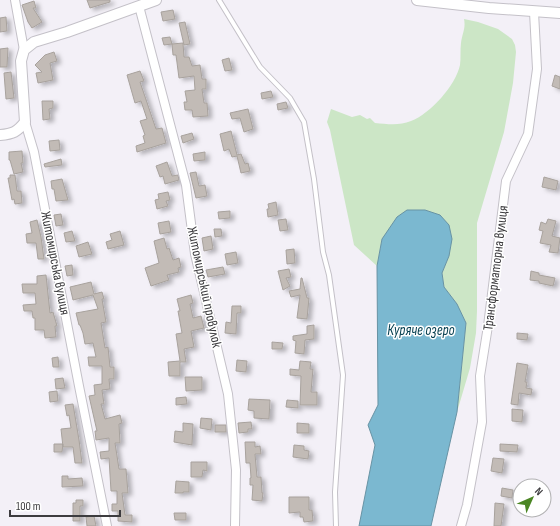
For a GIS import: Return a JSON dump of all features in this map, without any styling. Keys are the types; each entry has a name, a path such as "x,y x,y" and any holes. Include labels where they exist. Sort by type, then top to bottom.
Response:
{"street":[{"name":"Житомирська вулиця","path":"15,0 24,50 21,61 25,122 34,152 107,526"},
{"path":"423,0 534,12 560,13"},
{"path":"24,50 34,42 67,32 151,1"},
{"name":"Житомирський провулок","path":"139,6 186,185 195,254 228,394 236,470 235,526"},
{"name":"Трансформаторна вулиця","path":"461,526 468,505 482,422 480,376 488,326 506,181 528,134 536,70 534,12"},
{"path":"0,135 7,135 18,131 25,122"}],"lane":[{"path":"219,0 260,67 290,98 304,122 314,179 324,252 329,275 343,375 335,492 336,526"}],"green space":[{"path":"464,19 498,29 512,39 516,52 513,83 504,132 477,223 476,333 470,368 457,412 466,323 457,304 444,287 442,273 449,256 382,239 377,266 354,245 330,130 327,122 331,109 352,117 360,115 367,119 370,118 375,123 388,124 406,123 426,112 448,90 458,73 461,43 465,25"}],"water":[{"name":"Куряче озеро","path":"407,210 425,210 440,215 449,225 452,239 449,256 442,273 444,287 457,304 466,323 457,412 431,526 359,526 375,445 368,425 378,405 377,266 382,239 397,217"}],"building":[{"path":"87,0 110,0 110,2 90,8"},
{"path":"34,1 36,8 33,8 42,22 32,28 28,22 22,5"},
{"path":"173,10 175,19 163,21 161,12"},
{"path":"6,17 7,31 0,32 0,18"},
{"path":"185,22 190,44 184,45 179,23"},
{"path":"170,37 172,44 164,45 162,38"},
{"path":"183,43 184,57 189,57 192,66 200,65 202,79 206,79 206,89 202,89 204,103 207,103 208,116 193,117 192,110 185,110 184,102 187,102 185,91 195,90 194,76 179,78 176,55 173,55 172,44"},
{"path":"8,48 7,67 0,67 0,49"},
{"path":"54,52 57,61 50,63 53,80 38,83 36,73 42,72 35,65 45,55"},
{"path":"229,58 232,70 225,71 222,60"},
{"path":"140,71 144,81 140,82 156,129 162,128 166,143 137,152 136,146 145,143 143,136 145,135 140,121 147,119 141,101 135,103 127,75"},
{"path":"11,72 14,98 6,99 4,73"},
{"path":"555,75 560,77 560,89 552,86"},
{"path":"271,91 273,97 262,99 261,93"},
{"path":"42,101 53,101 53,108 49,109 50,119 43,120"},
{"path":"286,102 288,108 278,110 277,104"},
{"path":"248,109 253,129 244,132 240,118 232,119 230,113"},
{"path":"231,131 237,155 241,154 245,164 248,163 250,171 241,173 237,156 232,157 229,149 224,151 220,134"},
{"path":"192,133 194,139 183,143 181,136"},
{"path":"59,140 60,150 50,151 49,141"},
{"path":"22,151 23,163 21,163 23,172 14,174 9,160 9,152"},
{"path":"205,152 205,160 194,161 193,154"},
{"path":"61,159 62,165 45,167 44,164"},
{"path":"167,162 172,176 178,175 179,180 165,184 163,176 160,177 156,166"},
{"path":"196,172 199,186 205,185 207,196 196,198 190,173"},
{"path":"10,175 15,175 17,191 21,191 22,203 15,204 14,199 12,200 8,178 10,178"},
{"path":"544,177 558,181 556,190 542,187"},
{"path":"62,179 68,200 56,201 51,181"},
{"path":"168,192 170,200 166,201 168,206 157,209 155,200 159,199 158,194"},
{"path":"276,202 278,215 268,217 268,204"},
{"path":"230,211 230,218 219,219 218,212"},
{"path":"61,214 63,225 56,226 54,215"},
{"path":"286,219 288,230 280,231 278,220"},
{"path":"548,219 556,221 552,236 560,238 558,253 549,252 551,245 540,243 543,231 539,230 541,222 546,224"},
{"path":"37,220 44,259 38,259 36,243 27,243 26,234 32,233 30,222"},
{"path":"169,221 171,232 160,234 158,223"},
{"path":"214,229 221,229 222,236 215,237"},
{"path":"72,231 75,241 66,242 64,233"},
{"path":"120,231 124,245 108,249 106,242 112,240 110,234"},
{"path":"211,236 213,249 204,251 202,238"},
{"path":"164,238 167,249 169,248 173,260 179,258 181,267 178,268 179,272 167,275 169,280 151,286 145,268 159,263 154,241"},
{"path":"88,242 92,254 79,257 76,246"},
{"path":"294,249 295,263 287,264 286,250"},
{"path":"236,252 238,263 227,265 225,254"},
{"path":"72,265 73,275 67,276 65,266"},
{"path":"223,267 225,274 208,277 206,270"},
{"path":"289,269 291,277 286,278 290,286 283,290 278,271"},
{"path":"531,271 539,273 539,275 555,278 553,286 539,283 539,281 530,280"},
{"path":"46,275 50,313 53,312 57,326 55,326 56,337 45,338 44,330 35,330 35,318 33,318 32,311 24,311 23,305 36,304 35,293 23,293 22,284 37,284 37,276"},
{"path":"301,278 307,298 309,298 307,319 297,318 300,295 291,297 289,291 300,289"},
{"path":"91,282 94,294 102,292 104,299 102,299 106,322 101,323 105,348 108,347 110,367 114,367 114,379 109,379 110,389 102,390 104,404 101,404 105,419 120,415 122,423 119,424 120,443 115,443 119,469 126,469 128,493 122,493 125,515 132,515 132,522 118,521 118,511 112,511 112,504 117,504 117,491 111,491 109,458 101,459 100,452 109,451 109,438 96,440 95,431 97,431 89,396 95,395 94,385 102,384 102,366 89,366 88,357 96,357 93,343 85,344 76,313 98,309 93,295 73,300 70,287"},
{"path":"191,295 193,303 190,304 193,318 201,316 204,328 191,331 194,347 184,349 186,362 180,362 180,376 169,376 168,362 180,361 176,334 182,333 178,311 180,311 177,299"},
{"path":"232,306 241,306 241,313 237,313 236,334 225,333 226,322 231,323"},
{"path":"314,325 314,339 305,340 304,354 295,353 296,341 293,340 293,336 307,334 307,326"},
{"path":"517,333 528,334 527,340 517,339"},
{"path":"272,342 283,343 282,349 272,349"},
{"path":"58,357 59,367 53,367 52,358"},
{"path":"237,360 247,361 246,372 236,371"},
{"path":"300,361 311,362 310,369 313,369 311,392 317,392 317,405 300,405 301,376 290,375 290,369 299,370"},
{"path":"517,363 528,365 525,382 527,382 526,388 532,389 531,395 519,393 518,405 511,404"},
{"path":"185,377 202,377 202,390 186,391"},
{"path":"63,378 65,388 56,389 55,379"},
{"path":"57,391 58,401 50,402 49,392"},
{"path":"186,397 187,404 176,405 176,398"},
{"path":"249,399 270,400 269,419 254,418 254,411 248,410"},
{"path":"287,400 298,401 298,408 286,407"},
{"path":"73,404 82,463 75,463 73,447 63,447 61,429 71,428 69,415 67,416 65,405"},
{"path":"512,409 523,410 522,422 512,421"},
{"path":"201,418 212,419 211,430 200,428"},
{"path":"251,422 252,429 248,429 248,432 239,433 238,423"},
{"path":"183,423 193,424 192,445 174,442 175,431 183,432"},
{"path":"297,423 309,424 309,433 297,433"},
{"path":"215,425 226,425 226,432 215,432"},
{"path":"245,442 255,442 255,447 260,446 261,454 255,454 257,477 261,477 263,493 262,501 252,500 253,485 250,485 250,463 246,463"},
{"path":"54,444 63,444 62,452 54,452"},
{"path":"500,444 518,445 517,452 500,451"},
{"path":"294,445 304,446 304,450 309,451 308,459 293,457"},
{"path":"493,458 504,459 502,473 491,471"},
{"path":"191,462 207,462 207,471 203,470 202,477 191,477"},
{"path":"62,476 68,476 68,479 82,478 83,486 62,487"},
{"path":"176,481 189,482 189,492 175,493"},
{"path":"502,488 512,490 512,498 501,496"},
{"path":"289,497 309,497 309,510 312,510 313,521 304,522 303,517 300,517 300,512 289,513"},
{"path":"76,500 83,500 83,506 80,506 80,521 73,521 73,503 76,503"},
{"path":"495,503 504,504 501,526 494,526"},
{"path":"174,513 186,513 186,520 175,520"},
{"path":"94,516 96,526 87,526 86,517"}]}
